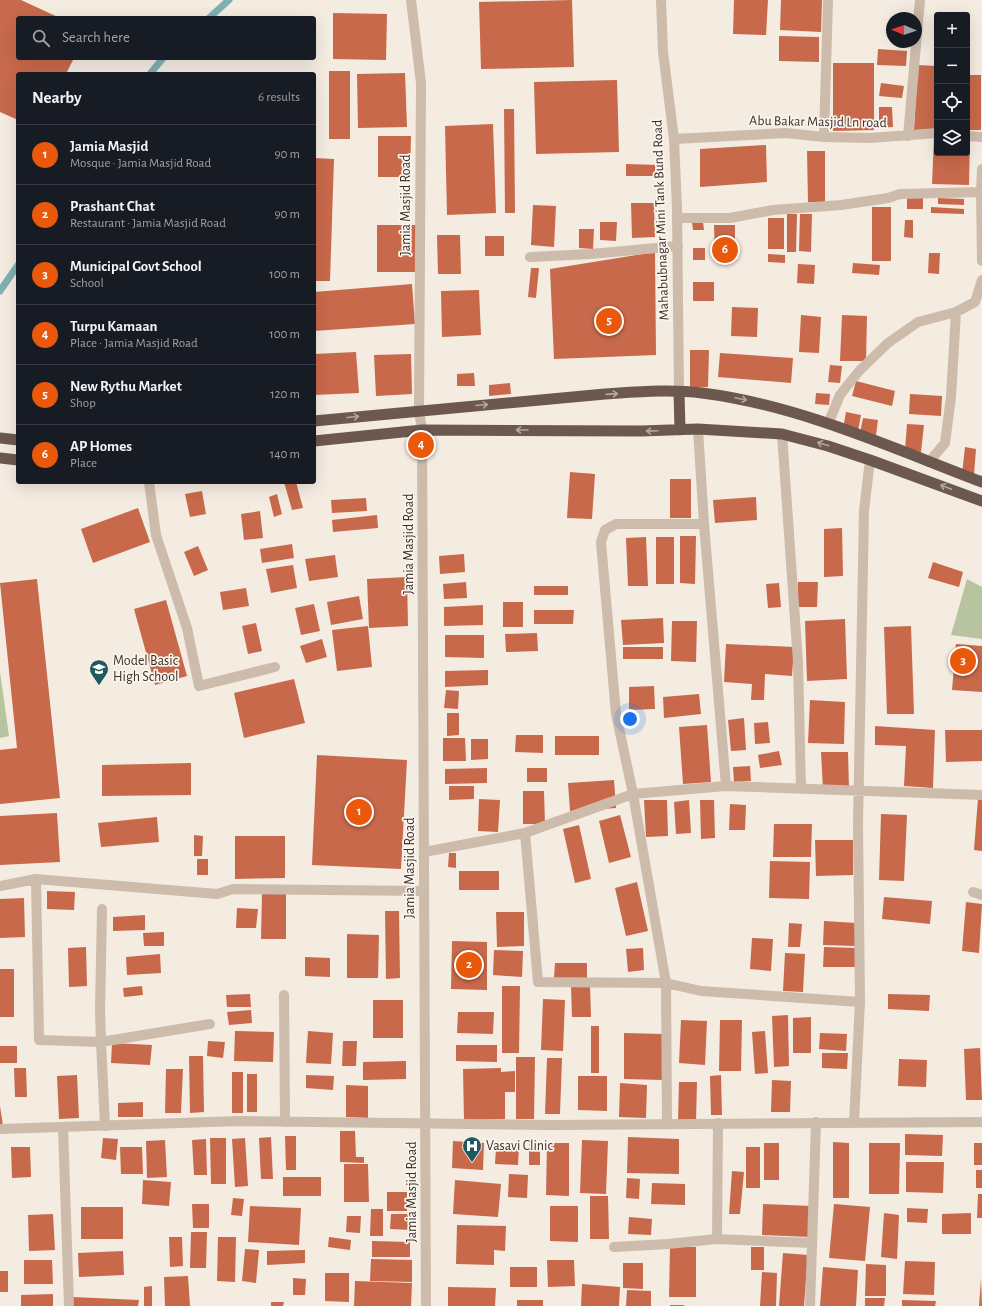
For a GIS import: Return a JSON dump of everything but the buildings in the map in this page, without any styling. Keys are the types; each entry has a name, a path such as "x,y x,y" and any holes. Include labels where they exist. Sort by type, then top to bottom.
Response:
{"highway":[{"path":"316,421 605,394 651,391 701,392 750,401 828,424 982,482"},
{"path":"679,392 680,430"},
{"path":"316,441 422,430 698,429 782,434 828,446 870,460 982,501"},
{"path":"0,438 16,440"},
{"path":"0,458 16,460"}],"street":[{"name":"Jamia Masjid Road","path":"411,0 421,83 419,411 422,430 426,1306"},
{"name":"Mahabubnagar Mini Tank Bund Road","path":"661,0 663,52 674,139 678,246 679,392"},
{"path":"824,137 828,0"},
{"path":"908,136 920,0"},
{"name":"Abu Bakar Masjid Ln road","path":"674,139 786,133 824,137 870,138 934,133"},
{"path":"970,136 982,137"},
{"path":"982,169 982,261"},
{"path":"677,218 730,218 773,210 841,205 888,198 900,194 981,192"},
{"path":"530,256 591,254 678,246"},
{"path":"828,424 840,395 859,371 888,343 918,322 956,312 975,302 982,280"},
{"path":"929,462 945,443 951,397 956,312"},
{"path":"698,429 704,524 726,786"},
{"path":"782,434 798,662 801,789"},
{"path":"854,1122 858,1010 860,1002 859,792 864,511 870,460"},
{"path":"149,484 156,535 187,628 199,686 274,667"},
{"path":"667,1124 666,983 633,794 616,714 600,542 605,530 616,524 704,524"},
{"path":"424,852 525,833 633,794 726,786 859,792 982,795"},
{"path":"525,833 538,982 666,983 701,991 860,1002"},
{"path":"36,879 38,1040 101,1042 210,1024"},
{"path":"0,886 36,879 217,894 233,889 424,891"},
{"path":"102,909 100,1010 106,1126"},
{"path":"284,995 285,1122"},
{"path":"0,1129 240,1121 425,1124 982,1122"},
{"path":"810,1306 816,1122"},
{"path":"717,1239 718,1123"},
{"path":"63,1127 70,1306"},
{"path":"614,1247 717,1239 812,1244"}],"green space":[{"path":"967,579 982,587 982,639 951,635"},
{"path":"0,672 9,736 0,738"}],"waterway":[{"path":"211,16 229,0"},
{"path":"152,72 161,60"},
{"path":"0,291 16,268"}],"place":[{"name":"AP Homes","path":"725,250"},
{"name":"New Rythu Market","path":"609,321"},
{"name":"Turpu Kamaan","path":"421,445"},
{"name":"Municipal Govt School","path":"963,661"},
{"name":"Model Basic High School","path":"99,686"},
{"name":"Jamia Masjid","path":"359,812"},
{"name":"Prashant Chat","path":"469,965"},
{"name":"Vasavi Clinic","path":"472,1163"}]}
